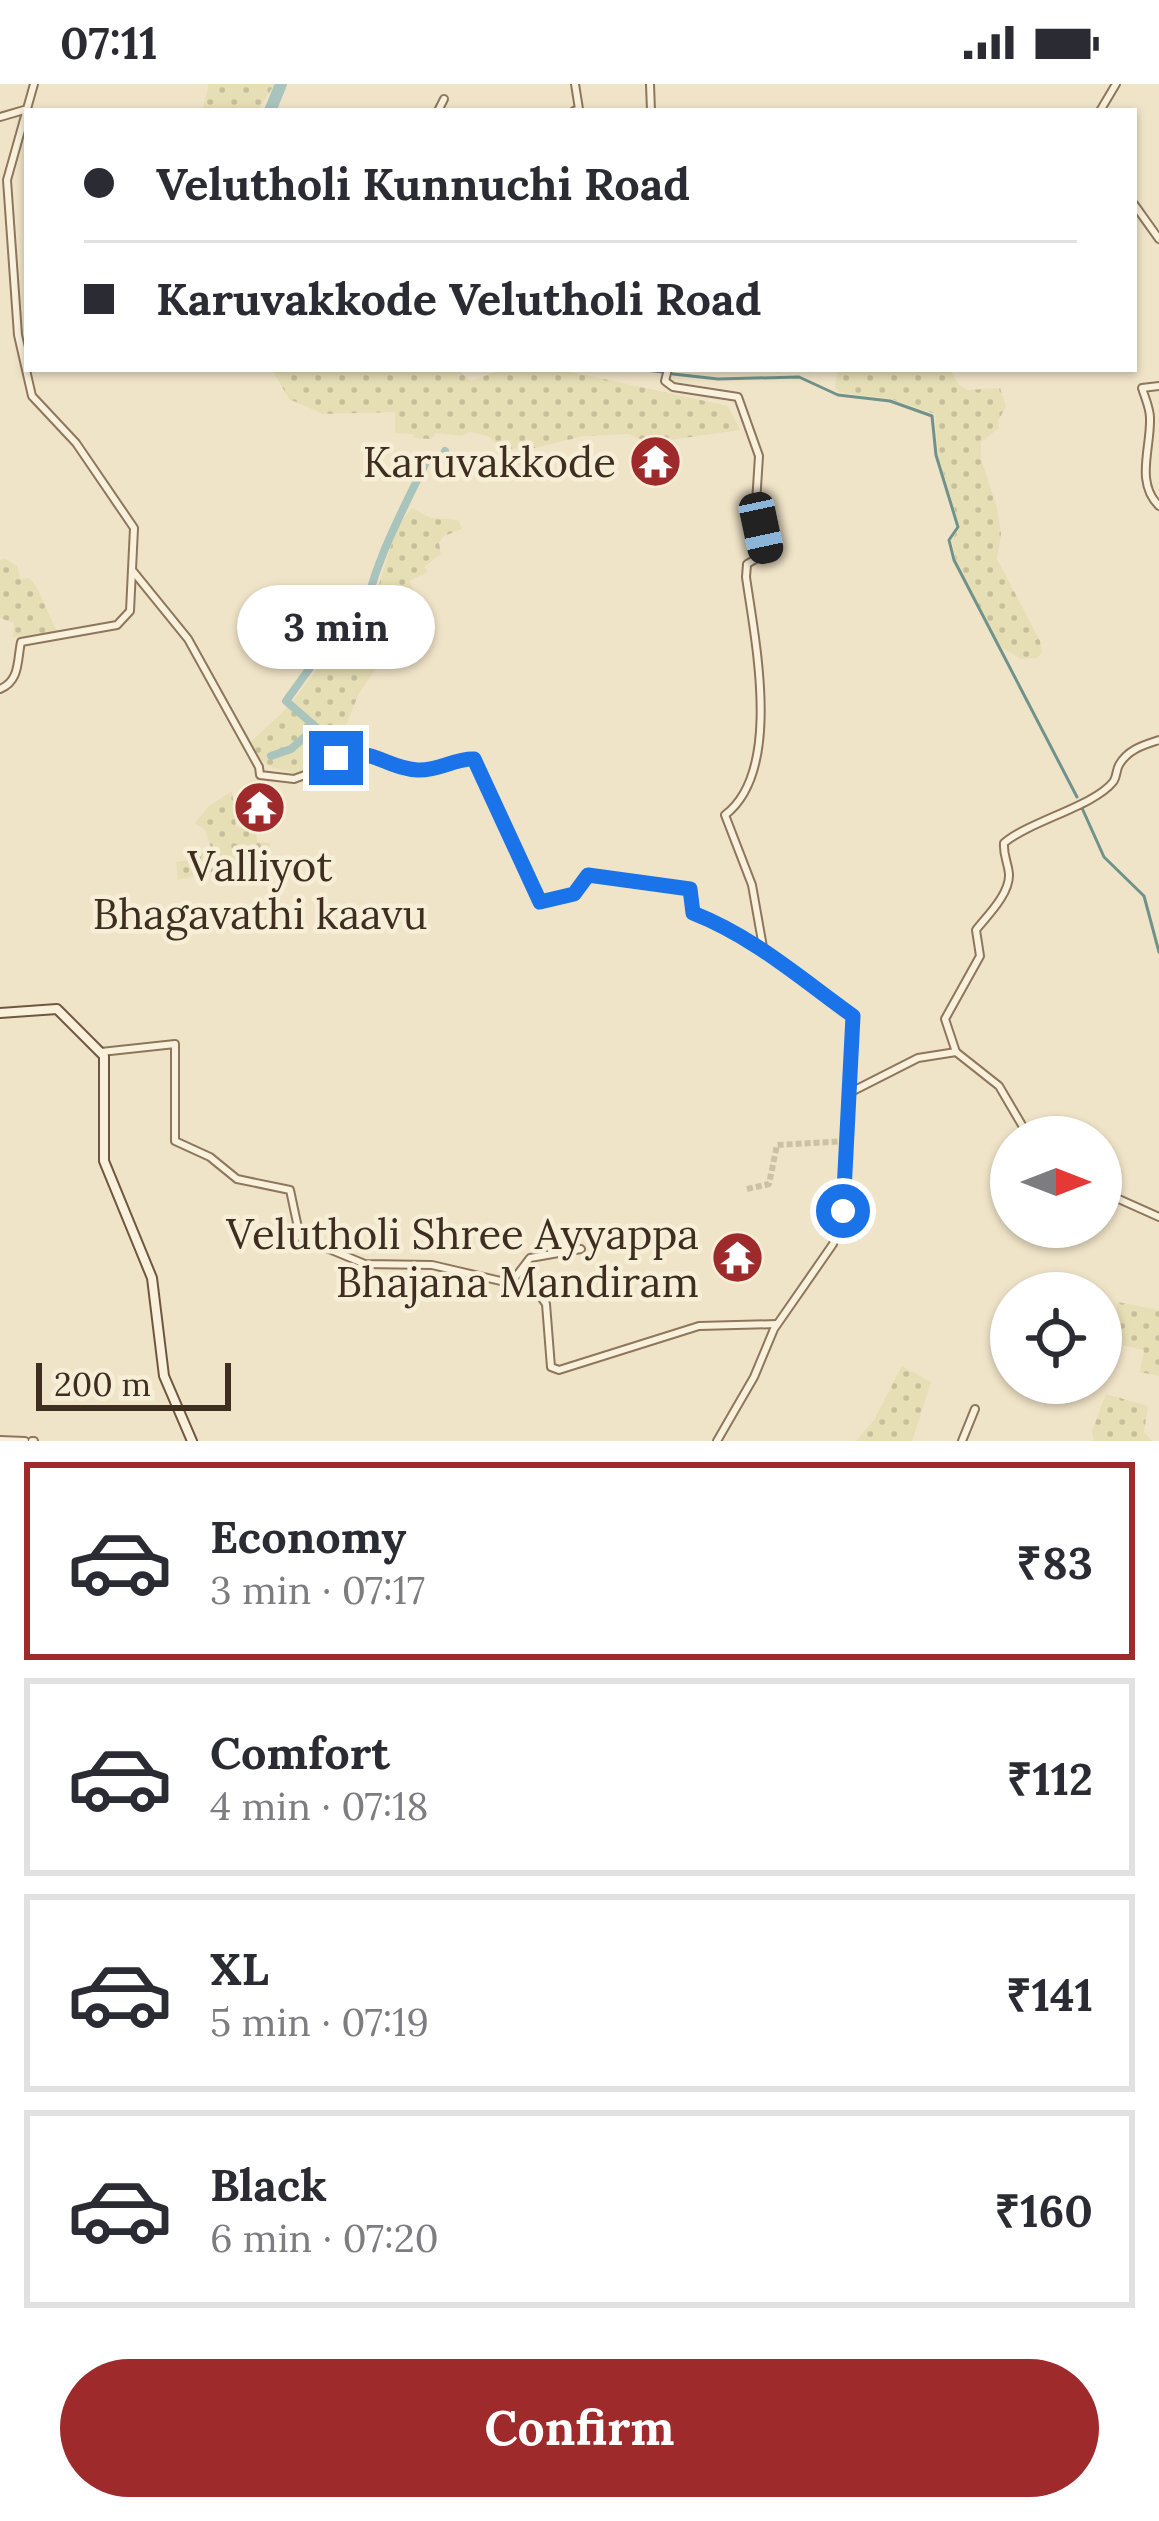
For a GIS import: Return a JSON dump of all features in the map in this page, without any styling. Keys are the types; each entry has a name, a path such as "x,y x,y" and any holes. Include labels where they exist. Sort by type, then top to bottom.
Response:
{"main road":[{"path":"0,1013 57,1009 101,1052 106,1072 104,1161 152,1278 164,1376 193,1441"}],"street":[{"path":"440,108 444,99"},
{"path":"0,117 24,110 7,180 24,369"},
{"path":"1137,208 1159,239"},
{"path":"0,689 9,686 17,672 21,642 117,625 127,617 132,570 134,528 76,443 32,397 25,372"},
{"path":"667,372 665,381 673,387 738,397 759,456 756,502 766,553 747,564 746,577 763,734 746,793 725,814 752,885 763,947"},
{"path":"1159,386 1142,388 1150,414 1145,472 1148,492 1159,506"},
{"path":"132,570 188,639 260,775 294,779 346,753 367,752 411,770 435,770 474,759 540,902 574,894 588,875 690,889 693,913 763,947 853,1016 843,1211 833,1244 777,1324 754,1377 717,1441"},
{"path":"1017,1116 999,1086 956,1052 945,1019 980,956 976,930 1006,890 1009,874 1004,843 1114,781 1123,759 1136,748 1159,740"},
{"path":"101,1052 175,1044 175,1142 210,1157 237,1178 290,1190 300,1237 365,1264 432,1265 535,1289 546,1304 551,1367 559,1370 699,1326 777,1324"},
{"path":"851,1092 918,1058 956,1052"},
{"path":"1122,1200 1159,1217"},
{"path":"511,1283 530,1258 581,1249"},
{"path":"962,1441 975,1409"},
{"path":"0,1440 30,1441"}],"shaded area":[{"path":"209,84 275,84 259,108 203,108"},
{"path":"274,372 460,372 471,381 495,372 572,372 728,406 740,430 648,443 629,434 584,436 535,448 504,449 488,436 470,432 462,436 436,433 431,439 395,433 395,412 323,414 289,399"},
{"path":"837,372 952,372 967,390 1000,388 1006,406 999,428 981,442 981,459 997,508 1001,534 997,559 1040,641 1042,653 1037,658 1021,659 1001,647 956,560 952,540 960,527 938,455 935,414 891,399 838,392"},
{"path":"412,508 431,518 458,520 462,529 444,536 439,543 441,554 424,567 428,572 409,581 419,601 359,693 336,750 295,774 268,766 251,750 251,742 291,704 348,627 365,629 397,527"},
{"path":"0,560 17,566 20,579 30,578 57,632 13,637 14,623 0,618"},
{"path":"232,791 236,827 256,828 257,842 270,843 270,858 178,880 176,862 211,848 205,830 195,823 209,806"},
{"path":"1122,1303 1159,1310 1159,1376 1140,1372 1144,1350 1122,1345"},
{"path":"902,1366 931,1382 912,1441 856,1441 874,1420"},
{"path":"1122,1399 1148,1406 1144,1432 1152,1441 1094,1441 1092,1431 1102,1404 1122,1404"}],"waterway":[{"path":"271,108 281,84"},
{"path":"673,374 718,379 799,377 838,395 890,401 932,416 936,455 958,527 949,540 954,560 1077,797"},
{"path":"271,756 291,749 316,727 286,701 343,622 362,626 380,560 398,519 428,458 442,459 445,451"},
{"path":"1082,808 1104,857 1144,896 1159,952"}],"tunnel":[{"path":"747,1189 769,1184 777,1145 848,1141"}],"place":[{"name":"Karuvakkode","path":"655,462"},
{"name":"Valliyot Bhagavathi kaavu","path":"260,807"},
{"name":"Velutholi Shree Ayyappa Bhajana Mandiram","path":"738,1258"}],"route":[{"path":"336,758 367,752 411,770 435,770 474,759 540,902 574,894 588,875 690,889 693,913 763,947 853,1016 843,1211"}]}
